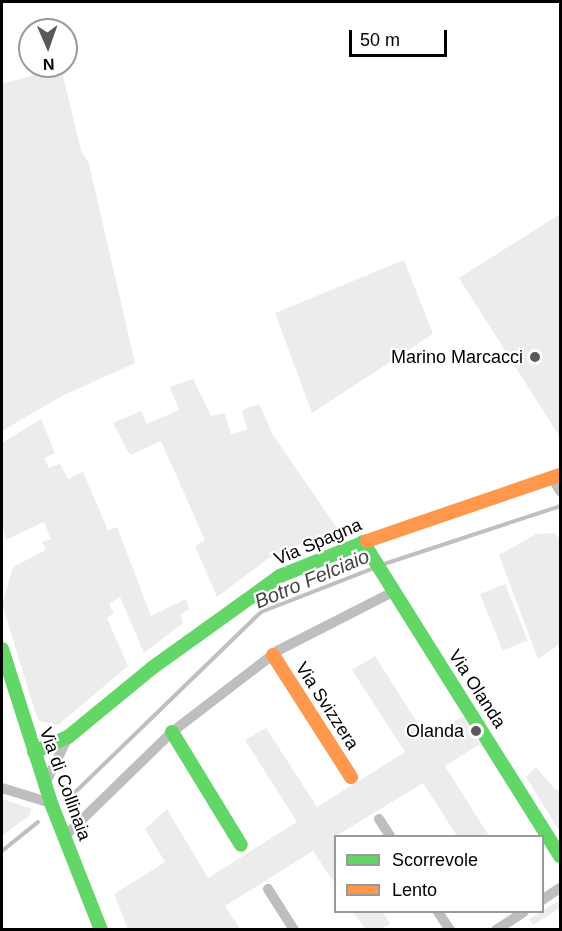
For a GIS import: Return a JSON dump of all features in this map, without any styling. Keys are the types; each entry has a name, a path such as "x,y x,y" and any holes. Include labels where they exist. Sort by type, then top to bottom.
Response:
{"street":[{"path":"557,477 561,491"},
{"name":"Via Spagna","path":"34,752 68,737 152,668 280,576 363,542 557,477"},
{"name":"Via Olanda","path":"363,542 561,856"},
{"name":"Via Svizzera","path":"64,837 172,732 273,655 392,590"},
{"name":"Via di Collinaia","path":"2,649 51,803 101,930"},
{"name":"Via Svizzera","path":"273,655 351,777"},
{"path":"172,732 241,845"},
{"name":"Via Spagna","path":"45,784 68,737"},
{"path":"2,788 51,803"},
{"path":"379,819 389,835"},
{"path":"544,899 561,888"},
{"path":"268,890 294,930"},
{"path":"439,913 450,930"},
{"path":"496,930 522,913"}],"shaded area":[{"path":"24,78 63,78 81,150 89,164 135,363 62,396 2,431 2,84"},
{"name":"Marino Marcacci","path":"560,214 560,437 459,278"},
{"path":"404,260 433,334 312,413 275,313"},
{"path":"193,379 211,416 225,413 231,435 247,429 242,410 259,404 273,435 337,528 269,558 217,597 195,546 205,540 161,441 130,455 113,423 141,411 147,424 179,410 170,387"},
{"path":"41,419 55,453 44,458 49,468 60,464 68,479 83,472 108,530 117,527 151,616 186,599 189,609 181,614 183,623 144,653 120,597 109,604 114,613 107,618 128,666 58,725 39,721 36,715 2,604 13,567 46,550 42,542 51,539 44,522 6,540 2,523 2,443"},
{"path":"555,533 560,541 560,644 538,659 499,555 536,534"},
{"path":"505,584 528,641 503,651 480,594"},
{"path":"375,656 427,738 463,716 480,744 445,766 488,835 456,835 423,783 338,835 334,835 334,882 313,851 225,906 240,929 128,929 114,894 165,862 145,829 167,809 208,878 297,822 245,740 266,728 317,807 405,752 352,670"},
{"path":"536,767 556,790 560,790 560,832 526,777"},
{"path":"2,799 32,809 29,816 2,836"},
{"path":"560,900 560,908 533,925 529,919 539,913 544,913 544,910"},
{"path":"354,913 384,913 390,924 381,929 365,929"}],"waterway":[{"name":"Botro Felciaio","path":"381,565 560,506"},
{"name":"Botro Felciaio","path":"66,801 261,612 374,568"},
{"name":"Botro Felciaio","path":"2,851 38,822"}],"traffic: fast":[{"path":"34,752 68,737 152,668 280,576 367,541"},
{"path":"363,542 560,856"},
{"path":"2,649 51,803 101,930"},
{"path":"172,732 241,845"}],"traffic: slow":[{"path":"367,541 560,475"},
{"path":"273,655 351,777"}],"place":[{"name":"Marino Marcacci","path":"535,357"},
{"name":"Olanda","path":"476,731"}]}
